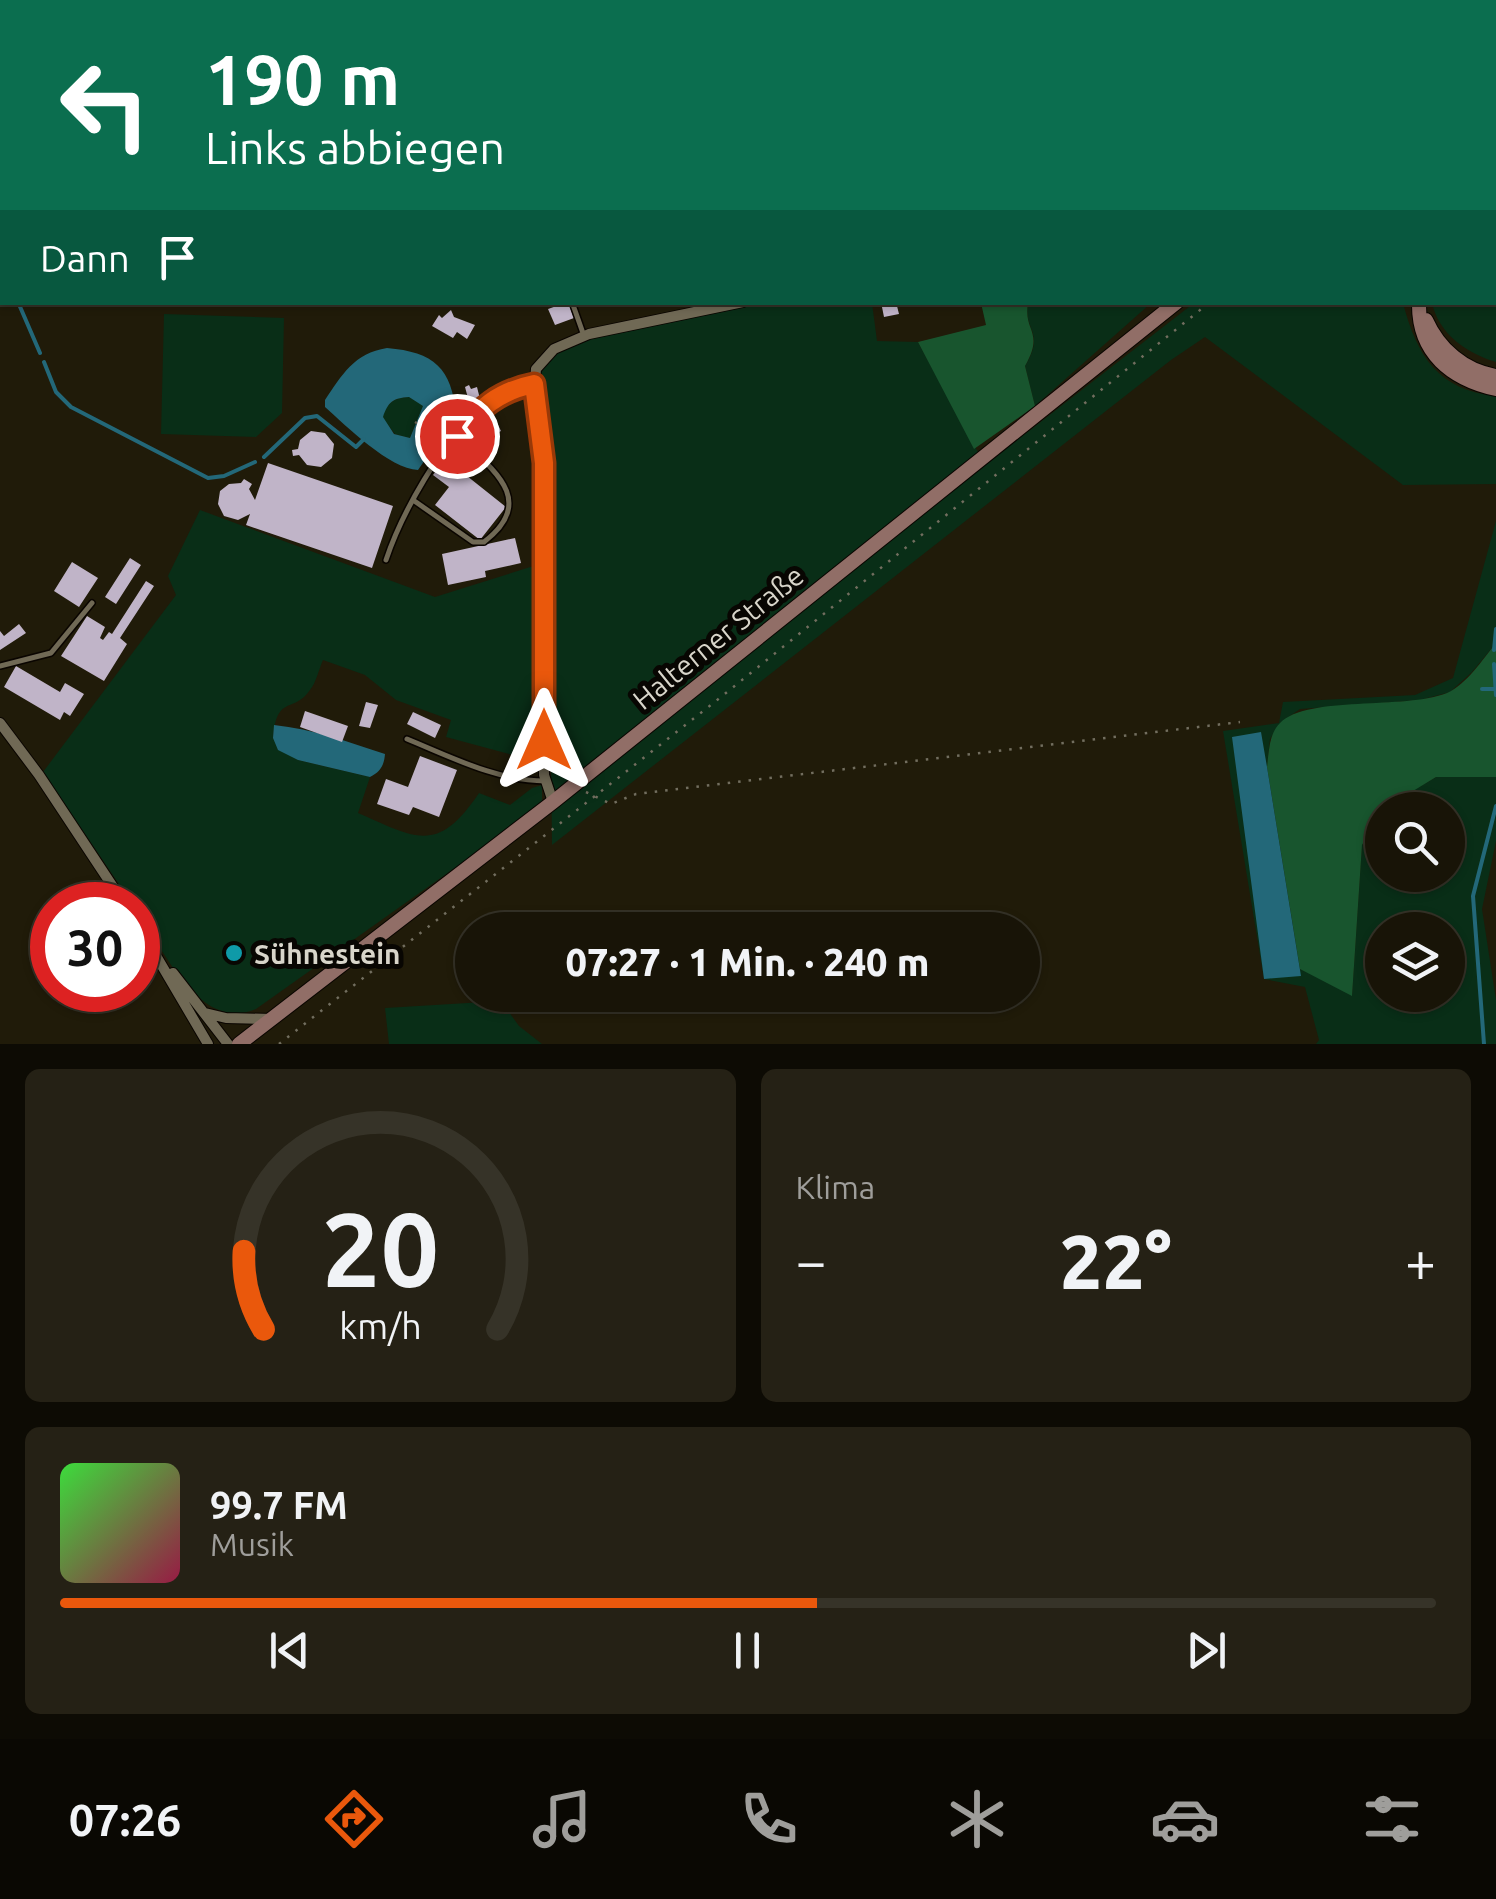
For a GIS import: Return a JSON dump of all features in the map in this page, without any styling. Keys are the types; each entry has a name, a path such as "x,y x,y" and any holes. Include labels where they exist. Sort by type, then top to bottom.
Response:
{"main road":[{"name":"Halterner Straße","path":"240,1044 553,802 1172,305"},
{"path":"1419,305 1428,326 1451,355 1473,370 1496,376"},
{"path":"1419,305 1419,325 1440,362 1476,385 1496,389"}],"street":[{"path":"553,802 546,780 544,463 534,384 536,369 554,349 584,336 729,305"},
{"path":"0,723 109,882"},
{"path":"160,958 228,1044"},
{"path":"160,960 208,1044"},
{"path":"205,1012 226,1018 274,1019"}],"lane":[{"path":"573,305 584,336"},
{"path":"386,560 398,524 478,409 498,396 534,384"},
{"path":"414,500 474,542 484,542 501,526 509,512 506,488 499,475 457,436"},
{"path":"0,666 51,653 92,603"},
{"path":"407,739 474,767 514,778 546,780"}],"path":[{"path":"279,1044 595,796 1206,305"},
{"path":"414,422 451,444"},
{"path":"574,785 611,804 636,794 1240,722"}],"green space":[{"path":"742,305 872,305 877,341 918,342 985,465 1191,305 1404,305 1415,339 1433,367 1459,386 1496,396 1496,484 1403,485 1205,337 552,845 549,566 545,464 536,394 538,369 545,360 585,338"},
{"path":"981,305 1028,305 1033,345 1025,366 1035,406 974,449 918,342 986,325"},
{"path":"1028,305 1149,305 1035,406 1025,366 1034,345"},
{"path":"1433,305 1496,305 1496,362 1455,341"},
{"path":"164,314 284,318 282,413 256,437 161,434"},
{"path":"409,397 424,406 410,438 395,434 382,417 392,402"},
{"path":"200,510 435,597 543,563 542,763 446,737 451,720 396,700 365,675 323,660 310,690 278,715 273,738 298,760 370,777 358,813 411,834 425,836 451,826 479,793 510,805 542,785 542,806 256,1009 236,1013 201,999 160,947 160,882 117,882 43,772 176,595 168,576"},
{"path":"1496,521 1496,643 1472,672 1450,692 1420,700 1300,709 1280,723 1270,739 1267,767 1300,968 1352,995 1365,840 1365,892 1465,892 1465,792 1410,792 1436,777 1496,777 1496,841 1482,909 1496,1000 1496,1044 1316,1044 1319,1040 1305,987 1264,979 1223,731 1279,723 1283,702 1415,695 1453,678"},
{"path":"1496,643 1496,777 1436,777 1411,792 1365,792 1365,840 1352,996 1300,969 1267,767 1274,732 1293,714 1334,706 1429,698 1447,693 1468,678"},
{"path":"455,1004 455,1012 509,1012 519,1026 542,1044 389,1044 385,1008"}],"water":[{"path":"403,350 428,359 438,365 450,385 456,415 418,470 382,455 325,407 325,400 350,366 376,351","holes":["409,397 423,406 410,438 394,434 383,417 389,404 399,398"]},
{"path":"274,725 317,733 385,754 384,762 370,777 298,760 278,750 273,738"},
{"path":"1261,732 1301,976 1264,979 1232,737"}],"building":[{"path":"569,305 574,318 555,325 548,309"},
{"path":"882,305 897,305 899,314 884,317"},
{"path":"451,310 454,317 475,325 467,339 457,332 453,338 432,326 439,315 442,318"},
{"path":"469,385 471,389 477,387 480,399 469,402 465,387"},
{"path":"491,411 501,431 491,436 481,416"},
{"path":"311,431 325,433 334,444 332,458 321,467 307,465 299,455 293,456 292,450 298,449 300,440"},
{"path":"449,454 466,468 462,472 506,507 480,540 435,505 449,487 433,475"},
{"path":"268,463 393,506 372,568 246,525 250,514 238,520 224,516 218,504 220,491 244,479 252,484 249,489 255,500"},
{"path":"515,538 521,563 485,571 486,577 448,585 442,554"},
{"path":"130,558 141,565 116,604 105,597"},
{"path":"72,562 98,578 79,607 54,591"},
{"path":"146,581 154,586 120,638 127,644 104,681 61,656 87,616 105,627 100,638 112,634"},
{"path":"19,624 26,633 0,650 0,631 4,636"},
{"path":"16,666 60,692 65,683 84,694 70,716 64,712 60,720 4,687"},
{"path":"366,702 378,705 370,728 359,726"},
{"path":"305,711 348,726 342,742 300,727"},
{"path":"413,712 441,725 435,738 407,724"},
{"path":"420,756 457,770 439,817 413,807 409,815 377,804 386,779 408,787"}],"waterway":[{"path":"19,305 40,353"},
{"path":"44,362 56,392 71,407 208,478 224,476 255,462"},
{"path":"264,457 305,418 317,416 356,447 364,439"},
{"path":"1494,650 1496,629"},
{"path":"1494,664 1496,695"},
{"path":"1482,689 1495,689"},
{"path":"1484,1044 1473,896 1496,806"}],"place":[{"name":"Sühnestein","path":"234,953"}],"route":[{"path":"457,436 478,409 517,387 534,384 544,463 544,740"}]}
